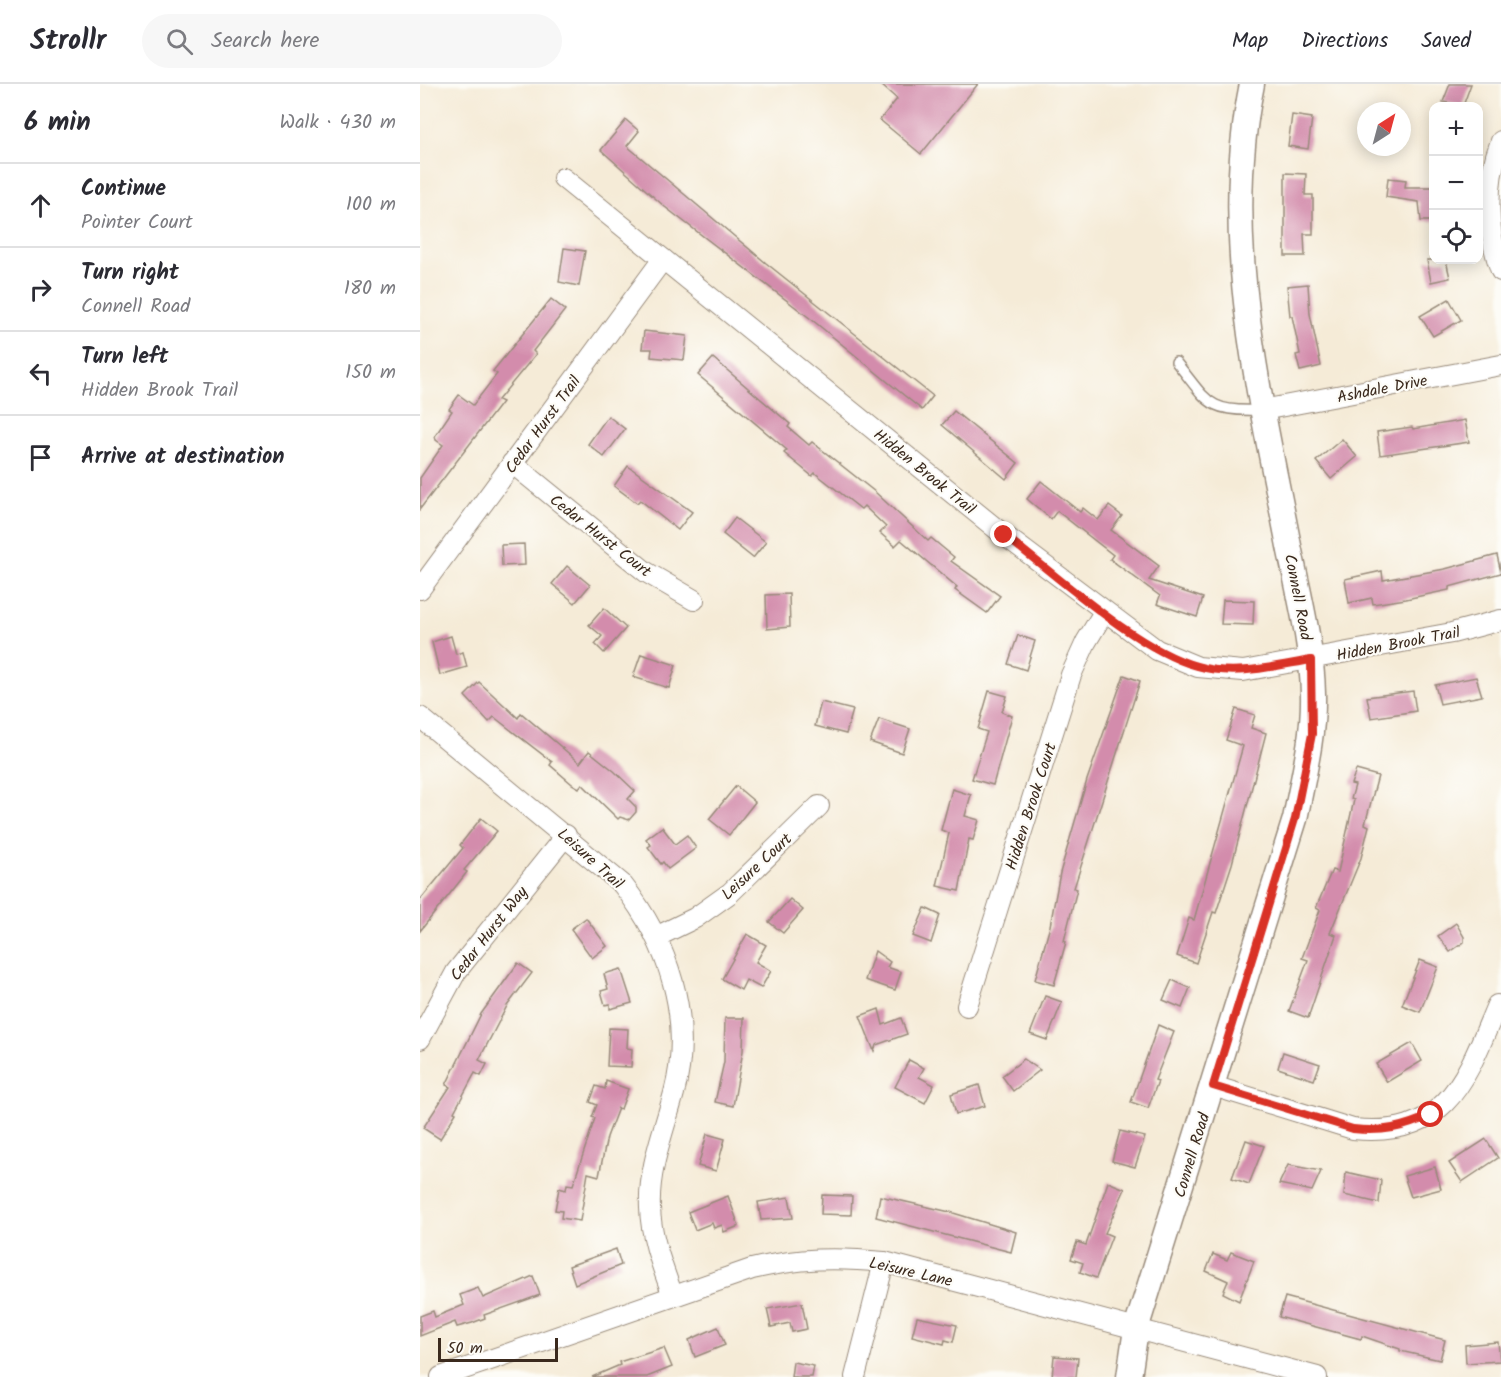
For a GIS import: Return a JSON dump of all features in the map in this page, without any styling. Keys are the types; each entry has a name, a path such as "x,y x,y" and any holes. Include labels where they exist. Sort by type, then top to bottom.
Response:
{"street":[{"name":"Connell Road","path":"1129,1377 1136,1329 1295,819 1312,734 1311,660 1249,334 1242,263 1240,209 1243,144 1252,84"},
{"path":"1501,141 1491,176 1489,203 1491,234 1501,271"},
{"name":"Hidden Brook Trail","path":"563,177 1004,535 1157,650 1198,667 1243,671 1452,633 1501,620"},
{"name":"Cedar Hurst Trail","path":"420,589 663,259"},
{"name":"Ashdale Drive","path":"1263,410 1501,365"},
{"name":"Cedar Hurst Court","path":"512,463 646,572 694,600"},
{"name":"Hidden Brook Court","path":"967,1006 1071,675 1086,642 1104,612"},
{"name":"Leisure Trail","path":"420,717 566,835 622,884 641,909 657,936 676,988 681,1042 675,1089 652,1168 650,1209 656,1249 673,1296"},
{"name":"Leisure Court","path":"657,936 695,918 730,893 819,806"},
{"name":"Cedar Hurst Way","path":"420,1039 456,972 566,835"},
{"path":"1213,1086 1353,1129 1376,1132 1403,1128 1431,1115 1456,1093 1469,1072 1497,1005"},
{"name":"Leisure Lane","path":"441,1377 752,1269 787,1261 837,1257 884,1262 1317,1377"},
{"path":"855,1377 884,1262"}],"lane":[{"path":"1176,362 1208,401 1217,407 1232,412 1263,410"}],"building":[{"path":"880,84 978,84 921,154 880,120 897,99"},
{"path":"1450,84 1471,84 1464,102 1443,102"},
{"path":"1292,115 1312,118 1308,149 1288,146"},
{"path":"626,120 639,131 627,146 766,263 933,396 922,410 811,319 665,207 601,150"},
{"path":"1285,173 1306,174 1305,195 1313,195 1313,234 1304,234 1305,256 1285,256"},
{"path":"1388,178 1406,180 1405,187 1429,187 1429,221 1421,221 1419,202 1386,197"},
{"path":"564,248 585,251 579,286 559,282"},
{"path":"1427,260 1429,264 1447,264 1450,278 1431,282"},
{"path":"1308,284 1310,314 1321,366 1300,371 1296,355 1300,354 1292,316 1290,316 1287,286"},
{"path":"551,299 565,310 533,351 536,354 498,400 502,402 420,509 420,478 443,445 436,440 435,436 452,411 449,409 459,395 473,405 497,374 493,371"},
{"path":"1449,299 1461,320 1433,336 1420,316"},
{"path":"644,331 687,336 684,360 651,357 652,349 642,349"},
{"path":"713,358 790,424 788,427 809,445 812,442 875,492 928,541 931,538 954,557 951,561 1000,596 987,613 955,590 957,587 901,540 895,546 880,533 886,527 864,506 861,509 815,473 812,476 784,453 787,450 698,375"},
{"path":"954,411 1018,463 1006,479 942,425"},
{"path":"608,416 625,429 604,457 588,444"},
{"path":"1465,420 1469,442 1380,455 1377,432 1412,427 1413,429"},
{"path":"1342,439 1357,457 1331,479 1316,461"},
{"path":"628,466 692,512 678,530 640,500 637,503 614,486"},
{"path":"1041,481 1080,512 1083,508 1098,520 1109,506 1122,516 1111,530 1159,566 1149,580 1203,598 1197,617 1157,604 1160,596 1110,559 1113,555 1057,511 1051,519 1027,499"},
{"path":"735,518 766,542 753,558 723,534"},
{"path":"524,544 525,565 502,566 501,545"},
{"path":"1497,555 1501,573 1449,587 1449,590 1373,604 1372,598 1349,603 1345,579 1382,571 1383,580 1445,569"},
{"path":"567,566 590,585 575,603 552,584"},
{"path":"789,594 790,627 767,629 766,595"},
{"path":"1223,600 1254,601 1253,625 1221,624"},
{"path":"604,608 626,628 604,653 595,644 602,636 589,625"},
{"path":"1018,635 1035,641 1026,670 1008,664"},
{"path":"451,636 456,654 463,652 467,667 440,675 432,642"},
{"path":"641,654 676,665 669,688 633,677"},
{"path":"1124,675 1140,681 1074,888 1077,889 1054,985 1035,980 1050,926 1060,873 1087,780"},
{"path":"1476,677 1482,696 1440,704 1435,685"},
{"path":"479,682 518,718 521,713 580,763 589,751 614,771 635,791 628,799 636,807 636,812 629,820 620,817 618,819 582,784 579,788 572,784 550,765 552,762 494,717 489,722 465,696"},
{"path":"989,691 1007,696 1002,712 1012,716 993,785 972,779 987,732 978,729"},
{"path":"1413,691 1416,711 1371,718 1367,697"},
{"path":"821,702 853,710 846,734 815,726"},
{"path":"1236,709 1255,715 1251,728 1266,733 1232,864 1196,963 1177,956 1189,918 1194,920 1243,746 1226,740"},
{"path":"879,719 910,729 902,753 870,742"},
{"path":"1356,770 1378,776 1365,824 1369,826 1361,858 1330,933 1336,935 1308,1018 1289,1011 1308,960 1302,958 1320,910 1316,908 1332,870 1338,872 1354,800 1351,799 1355,785 1351,784"},
{"path":"736,786 755,802 729,835 709,819"},
{"path":"952,789 971,795 965,816 979,820 973,840 969,839 959,891 937,886 949,833 941,830"},
{"path":"481,818 497,831 464,870 467,872 420,931 420,900 463,848 460,845"},
{"path":"662,827 675,844 687,835 696,848 668,869 663,862 661,864 648,847 651,845 646,839"},
{"path":"790,899 803,910 783,933 769,922"},
{"path":"925,908 940,915 931,943 913,936"},
{"path":"586,918 607,946 592,958 571,929"},
{"path":"1456,923 1464,937 1464,942 1450,952 1438,936"},
{"path":"747,934 766,945 756,962 771,971 761,988 746,980 741,990 722,979"},
{"path":"875,951 890,962 887,967 901,972 895,990 865,980"},
{"path":"1420,960 1438,967 1420,1012 1402,1005"},
{"path":"518,963 532,973 507,1006 479,1060 487,1064 481,1076 475,1073 454,1112 456,1113 440,1139 423,1128 450,1087 446,1085 481,1014"},
{"path":"621,969 632,1003 610,1009 610,1004 605,1005 601,991 608,989 604,974"},
{"path":"1172,980 1190,988 1182,1008 1163,1000"},
{"path":"1045,996 1062,1002 1047,1040 1030,1034"},
{"path":"879,1009 883,1025 901,1018 907,1034 876,1045 874,1051 860,1016"},
{"path":"725,1018 744,1018 743,1051 733,1106 715,1102 724,1062"},
{"path":"1158,1025 1174,1032 1155,1080 1158,1081 1148,1108 1131,1102"},
{"path":"609,1028 628,1029 627,1048 632,1049 631,1067 607,1066"},
{"path":"1412,1043 1422,1061 1387,1082 1376,1064"},
{"path":"1283,1052 1320,1064 1314,1080 1278,1068"},
{"path":"1024,1059 1040,1070 1013,1091 1002,1076"},
{"path":"909,1060 924,1068 919,1077 934,1085 925,1103 895,1087"},
{"path":"606,1081 628,1089 607,1137 599,1176 588,1173 580,1221 561,1218 562,1211 555,1210 559,1188 566,1190 567,1184 573,1185 595,1118 592,1117 597,1105 590,1102 596,1086 605,1089"},
{"path":"979,1085 985,1106 956,1114 951,1094"},
{"path":"1120,1131 1145,1137 1135,1167 1112,1161"},
{"path":"707,1134 725,1139 716,1171 698,1166"},
{"path":"1486,1139 1498,1158 1462,1182 1449,1163"},
{"path":"1246,1140 1264,1146 1249,1184 1232,1178"},
{"path":"1288,1165 1321,1171 1312,1191 1279,1184"},
{"path":"1435,1167 1441,1189 1411,1197 1404,1176"},
{"path":"1346,1172 1381,1180 1379,1203 1344,1195"},
{"path":"1108,1182 1125,1189 1105,1233 1112,1236 1096,1278 1080,1272 1083,1263 1071,1259 1077,1242 1086,1245"},
{"path":"822,1195 852,1196 851,1215 821,1214"},
{"path":"728,1196 739,1226 724,1232 722,1225 714,1228 712,1223 695,1230 688,1212"},
{"path":"880,1196 950,1212 1016,1232 1011,1252 876,1217"},
{"path":"789,1197 793,1218 761,1220 758,1202"},
{"path":"616,1249 621,1265 575,1284 569,1266"},
{"path":"1231,1252 1254,1261 1239,1301 1223,1293 1228,1281 1206,1271 1213,1254 1227,1260"},
{"path":"533,1276 540,1295 484,1315 485,1318 472,1323 457,1327 455,1322 420,1336 420,1316 433,1311 435,1317 464,1305 460,1295 478,1288 483,1298"},
{"path":"1285,1297 1445,1340 1440,1360 1400,1351 1400,1349 1362,1336 1361,1339 1279,1317"},
{"path":"802,1303 807,1329 792,1332 790,1323 771,1327 767,1309"},
{"path":"917,1317 957,1325 953,1342 945,1340 944,1344 912,1336"},
{"path":"718,1327 725,1345 695,1357 689,1340"},
{"path":"1498,1342 1500,1361 1466,1363 1465,1345"},
{"path":"664,1348 672,1367 647,1377 592,1377 620,1365 619,1362"},
{"path":"1054,1356 1078,1358 1076,1377 1052,1377"},
{"path":"793,1362 814,1366 812,1377 791,1377"}],"route":[{"path":"1004,535 1157,650 1198,667 1243,671 1311,660 1312,734 1295,819 1213,1086 1353,1129 1376,1132 1403,1128 1431,1115"}]}
